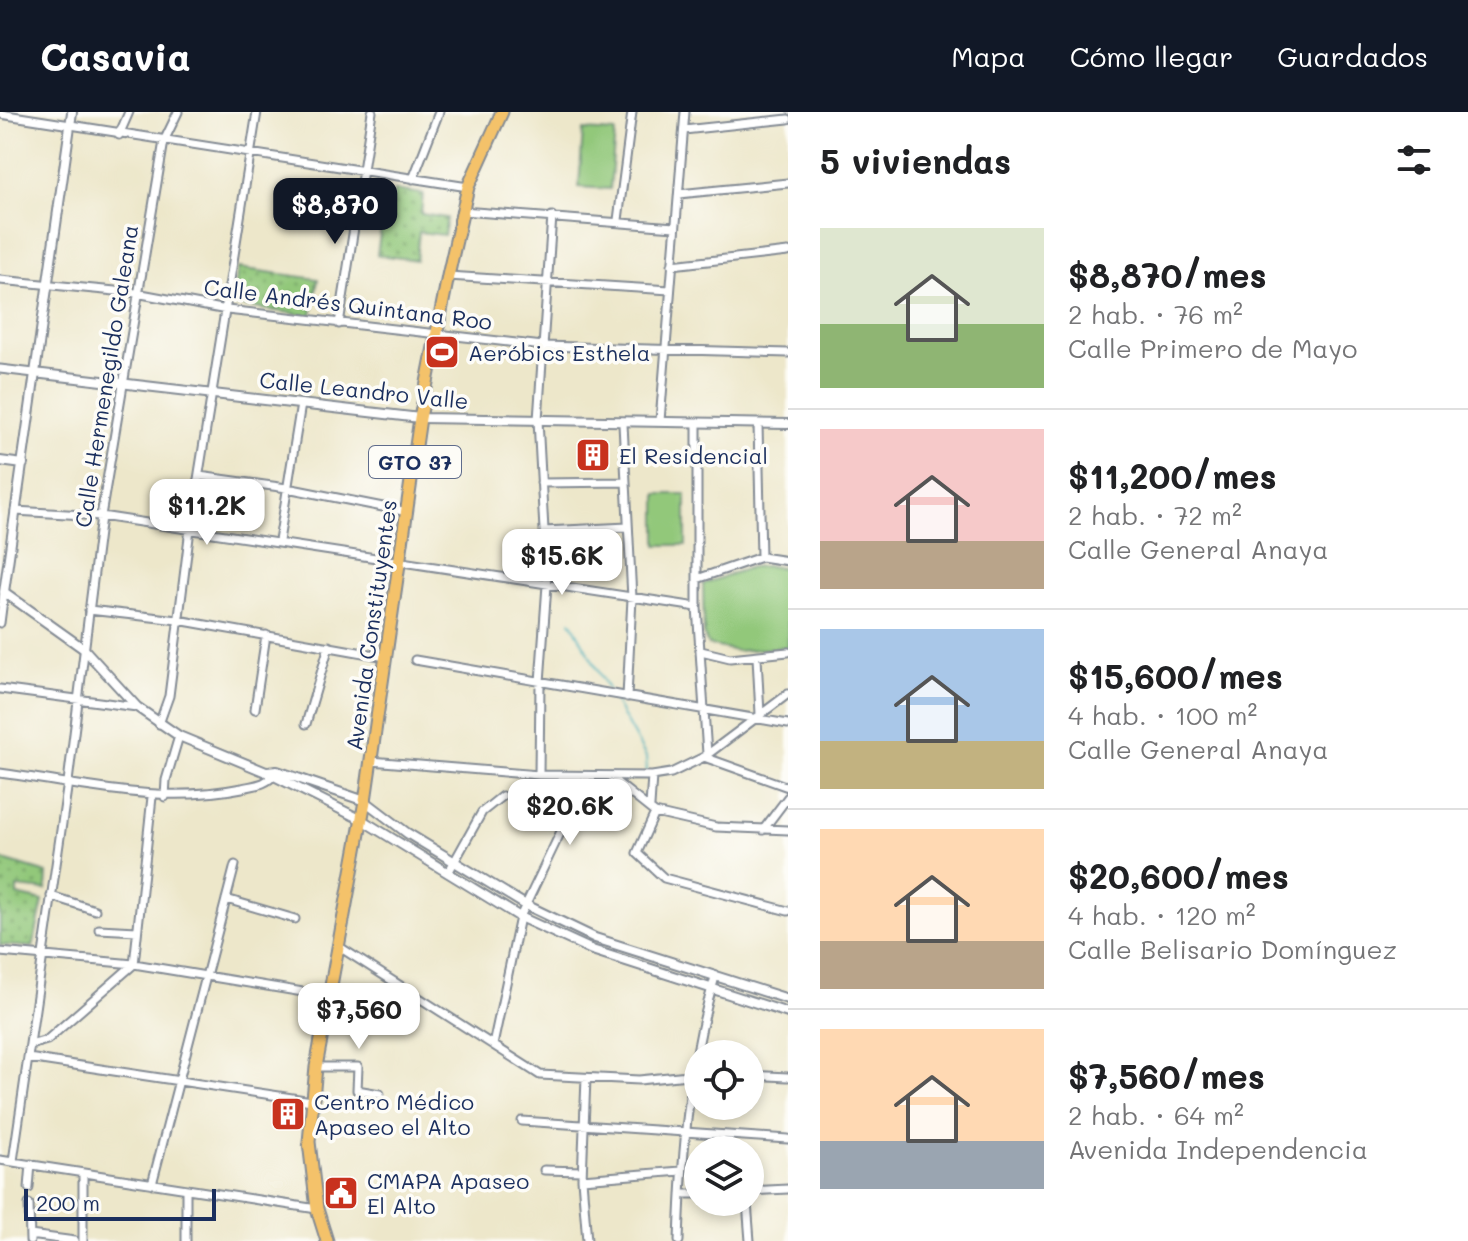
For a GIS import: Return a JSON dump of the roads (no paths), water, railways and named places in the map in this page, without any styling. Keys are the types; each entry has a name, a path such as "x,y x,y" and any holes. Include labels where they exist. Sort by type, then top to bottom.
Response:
{"main road":[{"name":"Avenida Constituyentes","path":"362,820 420,418 448,276 468,187 502,112"},
{"name":"GTO 37","path":"327,1240 317,1209 309,1142 312,1101 327,996 362,820"}],"street":[{"path":"0,623 72,112"},
{"path":"119,135 129,112"},
{"name":"Calle Hermenegildo Galeana","path":"13,1161 122,381 164,141 178,112"},
{"path":"159,724 169,696 190,529 257,112"},
{"path":"339,324 372,112"},
{"path":"413,179 439,112"},
{"path":"618,220 632,112"},
{"path":"660,421 685,112"},
{"path":"0,114 119,135 468,187"},
{"path":"684,130 788,119"},
{"path":"679,194 788,183"},
{"path":"461,211 618,220 675,227"},
{"path":"539,775 540,682 547,585 538,420 552,216"},
{"path":"672,265 788,252"},
{"path":"448,276 670,290"},
{"name":"Calle Andrés Quintana Roo","path":"0,280 136,293 227,310 543,346 788,353"},
{"path":"0,369 34,373"},
{"name":"Calle Leandro Valle","path":"34,373 420,418 623,424 660,421 788,424"},
{"path":"279,541 301,404"},
{"path":"623,424 632,598 627,697"},
{"path":"697,424 697,607 705,755"},
{"path":"758,424 761,557"},
{"path":"0,461 23,464"},
{"path":"199,476 287,488 408,512"},
{"path":"541,483 626,482"},
{"path":"15,511 101,516 279,541 697,607"},
{"path":"544,531 628,527"},
{"path":"697,579 761,557 788,561"},
{"path":"4,592 84,649 137,707 179,736 272,774 362,820 520,917 592,950 711,991 788,1013"},
{"path":"89,610 178,620 386,657"},
{"path":"255,709 266,635"},
{"path":"306,724 329,646"},
{"path":"701,651 730,658 788,652"},
{"path":"757,657 757,716"},
{"path":"415,660 607,695 757,716 788,724"},
{"path":"0,689 137,707"},
{"path":"371,761 587,777 671,773 705,755 788,694"},
{"path":"165,797 166,780 179,736"},
{"path":"705,755 788,787"},
{"path":"0,773 152,797 208,795 265,783 272,774"},
{"path":"272,774 365,801 407,833 524,904 595,938 788,999"},
{"path":"608,776 652,809 716,827 788,830"},
{"path":"652,776 652,809 637,853 664,878 788,911"},
{"path":"493,1045 524,904 587,777"},
{"path":"448,873 482,812 502,796"},
{"path":"30,1045 47,1040 134,964 152,797"},
{"path":"763,830 788,797"},
{"path":"401,844 407,833"},
{"path":"152,1184 235,865"},
{"path":"51,896 95,910"},
{"path":"226,899 295,919"},
{"path":"99,929 137,931"},
{"path":"592,950 595,938"},
{"path":"337,946 540,1075 639,1080 684,1075"},
{"path":"0,952 134,964 327,996"},
{"path":"702,1040 715,977"},
{"path":"28,1058 312,1101"},
{"path":"316,1067 358,1067 357,1090 380,1094"},
{"path":"764,1076 788,1077"},
{"path":"586,1078 582,1175 589,1241"},
{"path":"679,1241 681,1171 688,1120"},
{"path":"522,1121 788,1139"},
{"path":"0,1160 317,1209"},
{"path":"29,1188 31,1164"},
{"path":"544,1170 582,1175 681,1171"},
{"path":"83,1173 83,1241"},
{"path":"186,1189 186,1241"},
{"path":"764,1190 788,1189"},
{"path":"29,1204 30,1238 75,1241"},
{"path":"748,1216 750,1241"}],"waterway":[{"path":"571,621 609,691"},
{"path":"612,697 646,757 647,774"}],"place":[{"name":"Aeróbics Esthela","path":"442,352"},
{"name":"El Residencial","path":"593,455"},
{"name":"Centro Médico Apaseo el Alto","path":"288,1114"},
{"name":"CMAPA Apaseo El Alto","path":"341,1193"}]}
